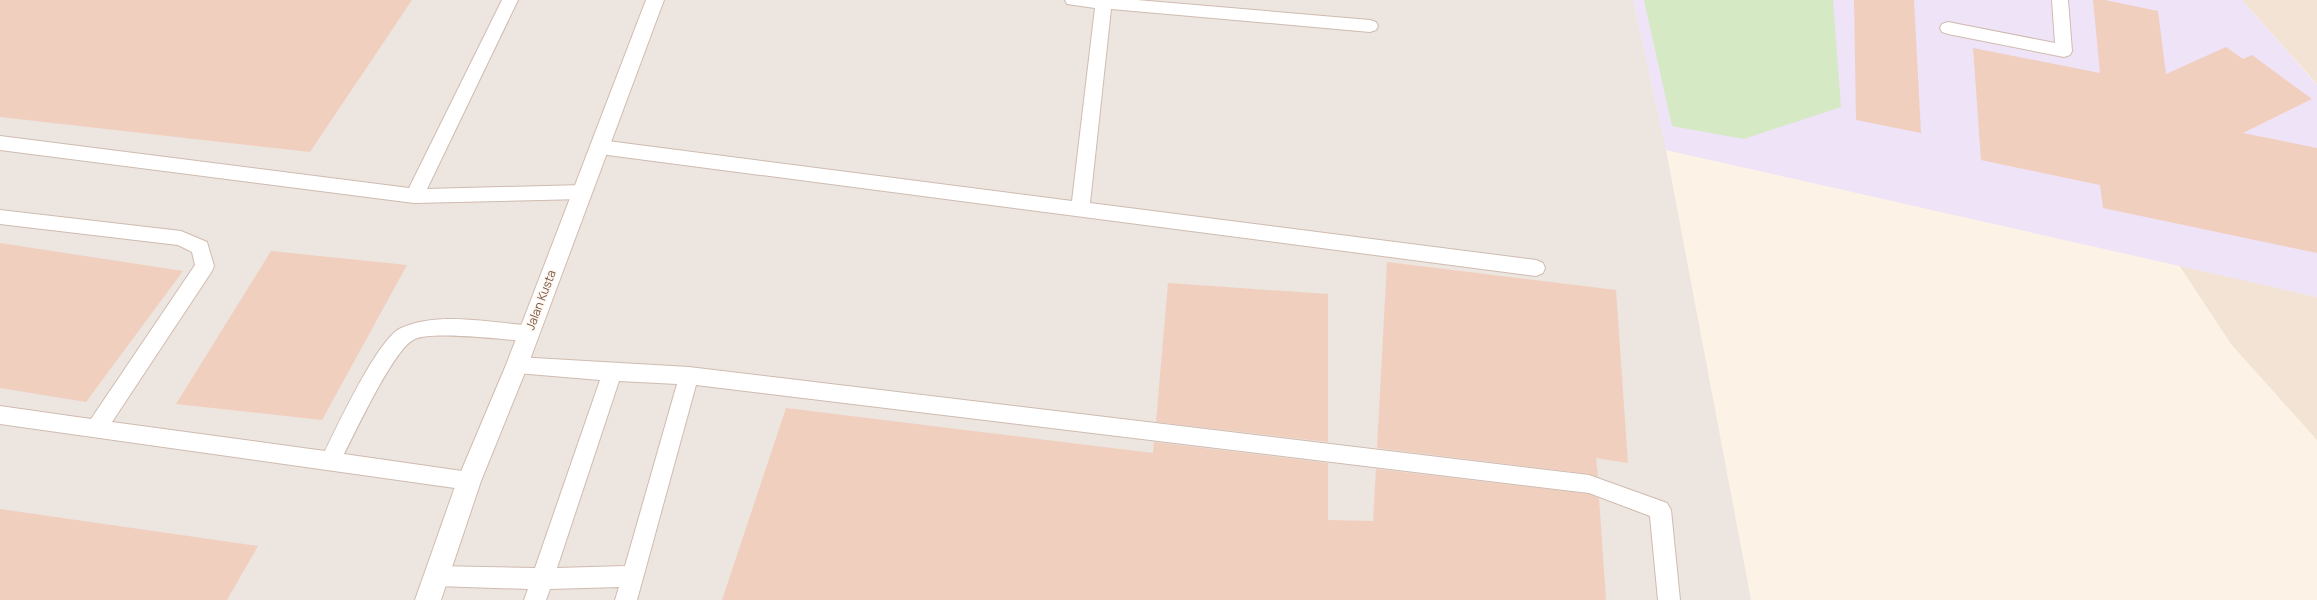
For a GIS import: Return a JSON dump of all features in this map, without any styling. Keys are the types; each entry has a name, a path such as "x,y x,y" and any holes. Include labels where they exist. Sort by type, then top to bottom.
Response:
{"street":[{"name":"Jalan Kusta","path":"428,600 469,481 517,365 655,0"}],"lane":[{"path":"414,196 510,0"},
{"path":"1073,0 1370,26"},
{"path":"1948,28 2064,50 2060,0"},
{"path":"1080,209 1104,3"},
{"path":"0,144 414,196 583,192"},
{"path":"600,147 1536,268"},
{"path":"0,217 181,238 200,247 205,266 96,429"},
{"path":"330,462 390,350 406,334 428,329 528,333"},
{"path":"517,365 689,376 1589,484 1660,510 1669,600"},
{"path":"535,600 612,372"},
{"path":"626,600 689,376"},
{"path":"0,415 469,481"},
{"path":"436,576 543,579 633,576"}],"shaded area":[{"path":"0,0 1633,0 1666,150 1751,600 0,600"},
{"path":"1633,0 2242,0 2317,85 2317,297 1666,150"},
{"path":"2242,0 2317,0 2317,84"},
{"path":"2179,265 2317,297 2317,440 2231,344"}],"green space":[{"path":"1644,0 1833,0 1841,107 1744,139 1672,126"}],"building":[{"path":"0,0 412,0 310,152 0,117"},
{"path":"1854,0 1914,0 1921,133 1856,120"},
{"path":"2093,0 2105,0 2158,11 2166,74 2226,47 2243,59 2252,55 2312,99 2243,133 2317,148 2317,253 2103,208 2100,185 1981,160 1973,48 2100,73"},
{"path":"0,243 183,271 86,402 0,388"},
{"path":"271,251 407,265 322,420 176,404"},
{"path":"1387,262 1616,290 1628,463 1596,458 1598,477 1589,474 1377,448"},
{"path":"1168,283 1328,294 1328,442 1156,422"},
{"path":"786,408 1153,453 1154,442 1328,463 1328,520 1373,521 1376,469 1589,494 1599,498 1606,600 722,600"},
{"path":"0,509 258,546 227,600 0,600"}]}
